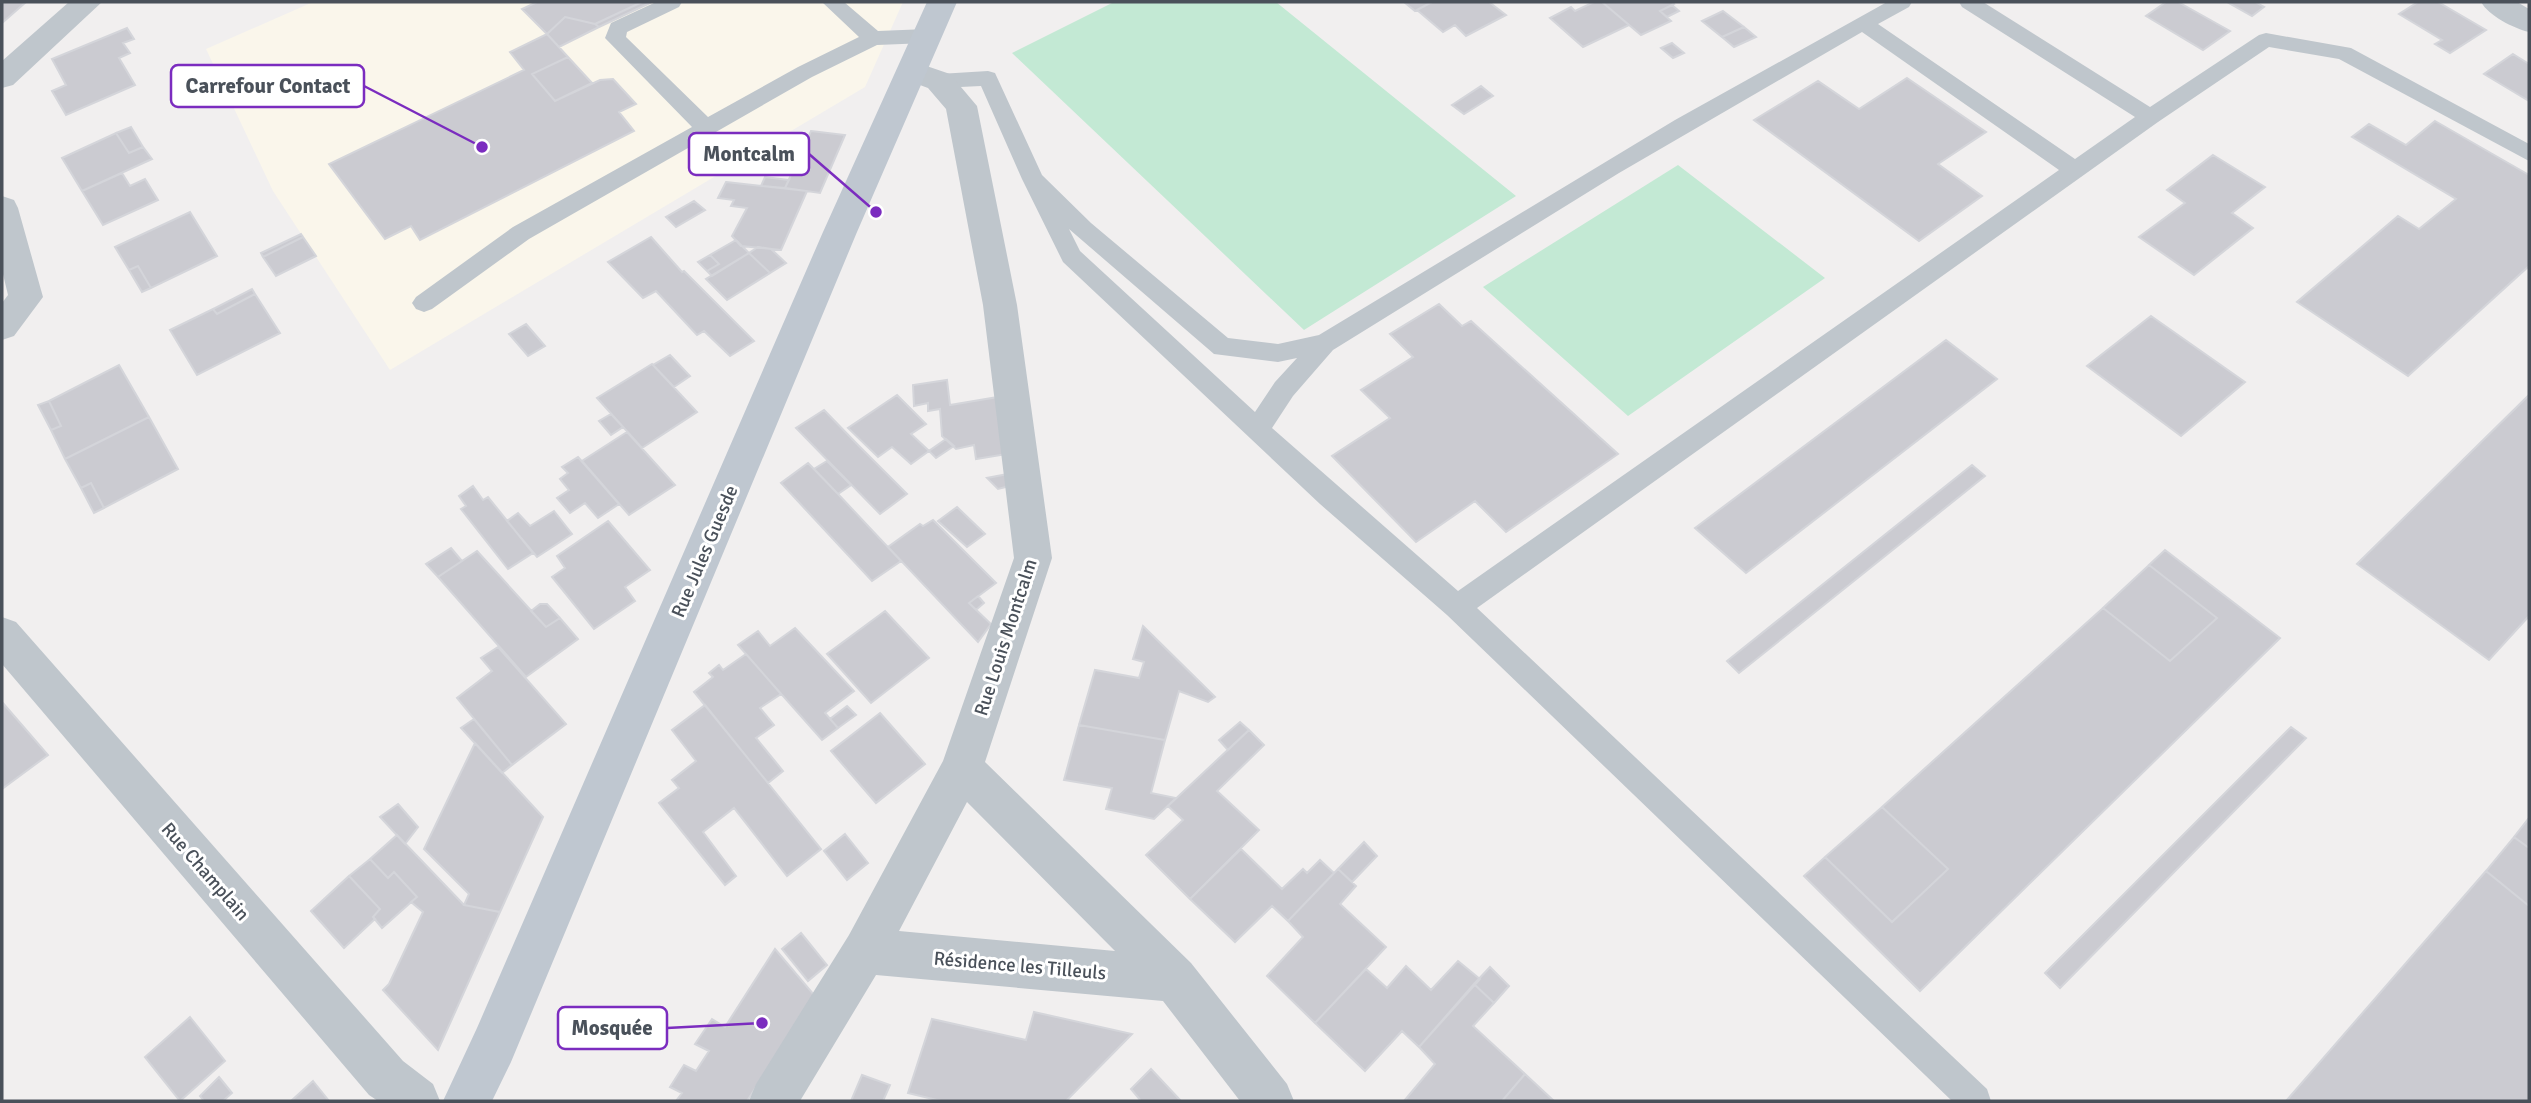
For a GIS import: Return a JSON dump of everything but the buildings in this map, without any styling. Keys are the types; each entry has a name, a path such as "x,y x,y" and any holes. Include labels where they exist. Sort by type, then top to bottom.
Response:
{"street":[{"path":"2,78 87,2"},
{"name":"Rue Jules Guesde","path":"467,1101 494,1045 840,232 925,76 927,36 942,2"},
{"path":"2495,2 2529,22"},
{"name":"Rue Louis Montcalm","path":"773,1101 865,951 962,768 1033,558 1000,305 964,119 961,106 925,76"},
{"path":"2,208 26,297 2,327"},
{"name":"Rue Champlain","path":"2,635 386,1078 416,1101"},
{"path":"962,768 1175,979 1270,1101"},
{"name":"Résidence les Tilleuls","path":"865,951 1175,979"}],"lane":[{"path":"671,2 618,28 615,38 706,128"},
{"path":"832,2 873,38"},
{"path":"1258,429 1284,389 1325,343 1595,176 1902,2"},
{"path":"1969,2 2150,117"},
{"path":"1863,23 2075,170"},
{"path":"424,303 522,233 805,72 873,38 927,36"},
{"path":"1457,607 2150,117 2266,40 2344,53 2529,153"},
{"path":"925,76 988,78 1071,256 1329,496 1457,607 1975,1101"},
{"path":"1033,178 1083,229 1222,347 1278,353 1325,343"}],"shaded area":[{"path":"313,2 903,2 865,87 390,370 273,191 206,49"}],"green space":[{"path":"1114,2 1276,2 1516,196 1304,330 1012,53"},
{"path":"1678,165 1825,278 1628,416 1483,287"}],"place":[{"name":"Carrefour Contact","path":"482,147"},
{"name":"Montcalm","path":"876,212"},
{"name":"Mosquée","path":"762,1023"}]}
